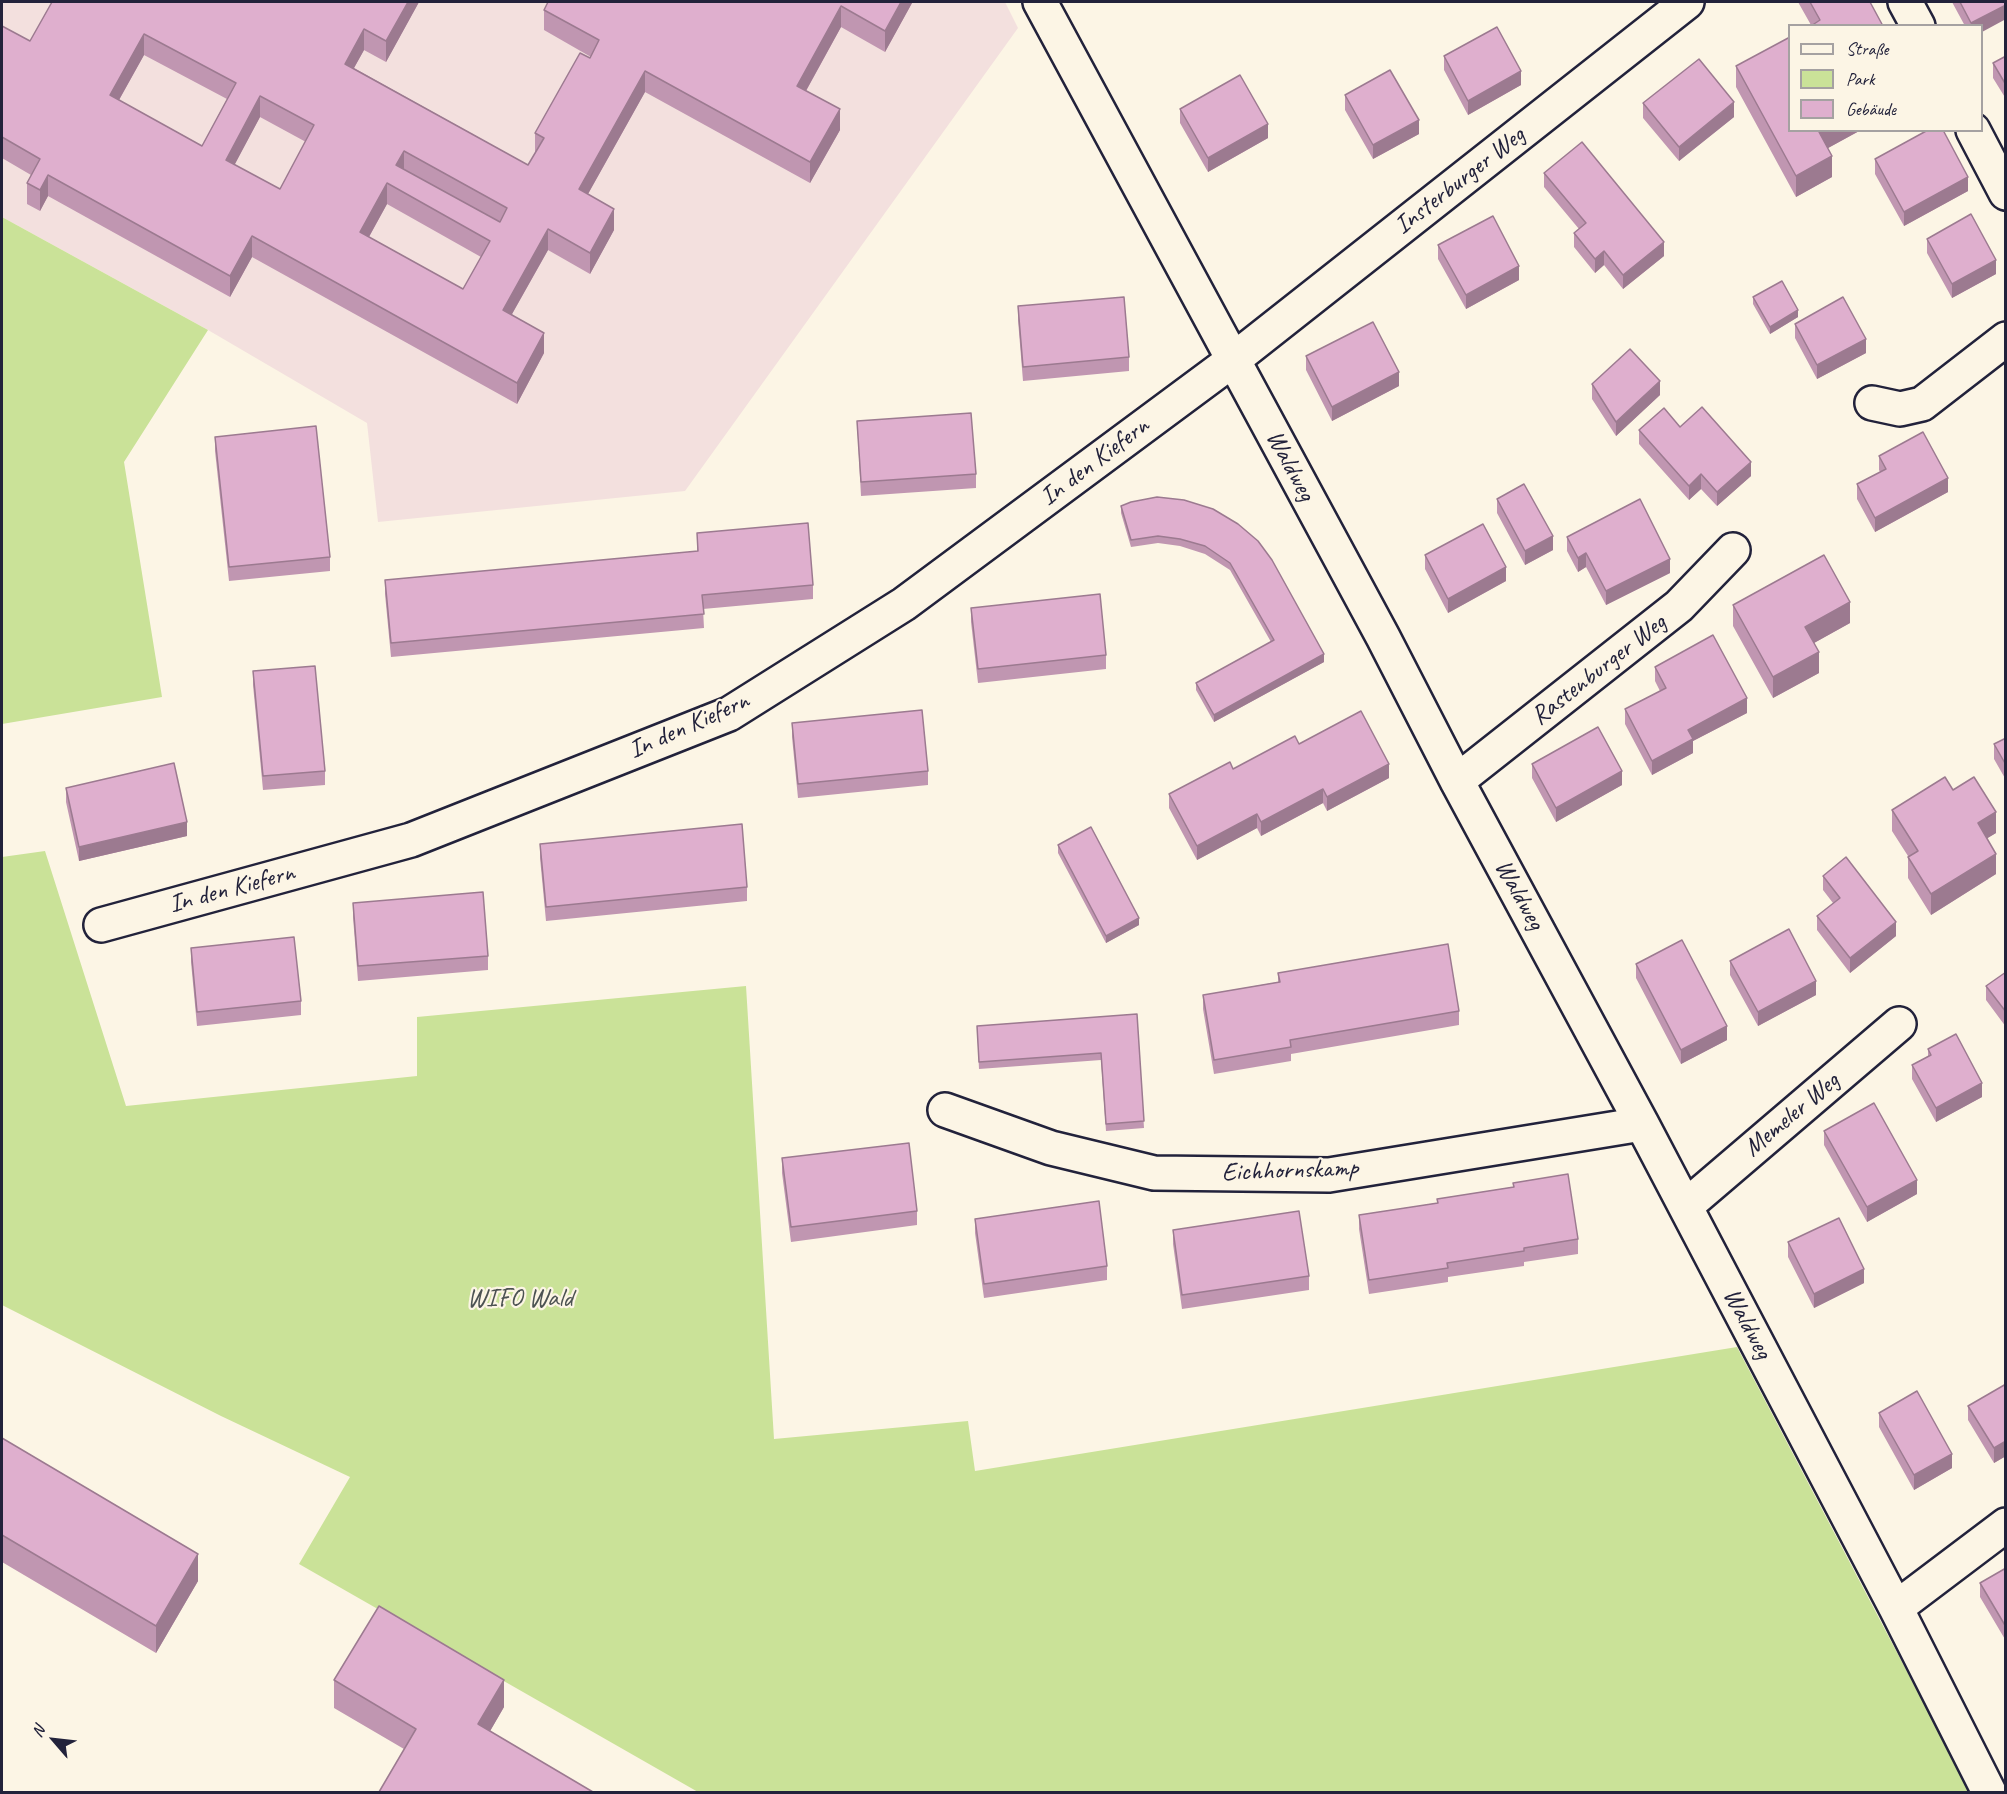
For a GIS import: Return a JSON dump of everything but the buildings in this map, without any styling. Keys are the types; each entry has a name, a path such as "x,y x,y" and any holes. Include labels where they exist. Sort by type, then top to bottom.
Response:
{"street":[{"name":"Waldweg","path":"1040,2 1383,637 1456,782 1686,1206 1896,1608 1989,1792"},
{"name":"Insterburger Weg","path":"1233,360 1687,2"},
{"path":"1905,2 1917,24"},
{"path":"1974,132 2006,193"},
{"path":"1872,403 1900,409 1922,404 2006,339"},
{"name":"In den Kiefern","path":"101,925 411,840 729,714 904,604 1233,360"},
{"name":"Rastenburger Weg","path":"1456,782 1679,606 1733,550"},
{"name":"Memeler Weg","path":"1686,1206 1899,1024"},
{"name":"Eichhornskamp","path":"945,1110 1051,1148 1154,1173 1329,1176 1642,1124"},
{"path":"1896,1608 2006,1525"}],"shaded area":[{"path":"2,2 1005,2 1018,28 685,491 378,522 367,423 208,330 2,217"}],"green space":[{"path":"2,217 208,330 124,462 162,697 2,724"},
{"name":"WIFO Wald","path":"45,851 126,1106 417,1076 417,1017 746,986 774,1439 968,1421 975,1471 1737,1347 1970,1792 698,1792 299,1564 350,1477 221,1416 2,1305 2,857"}]}
